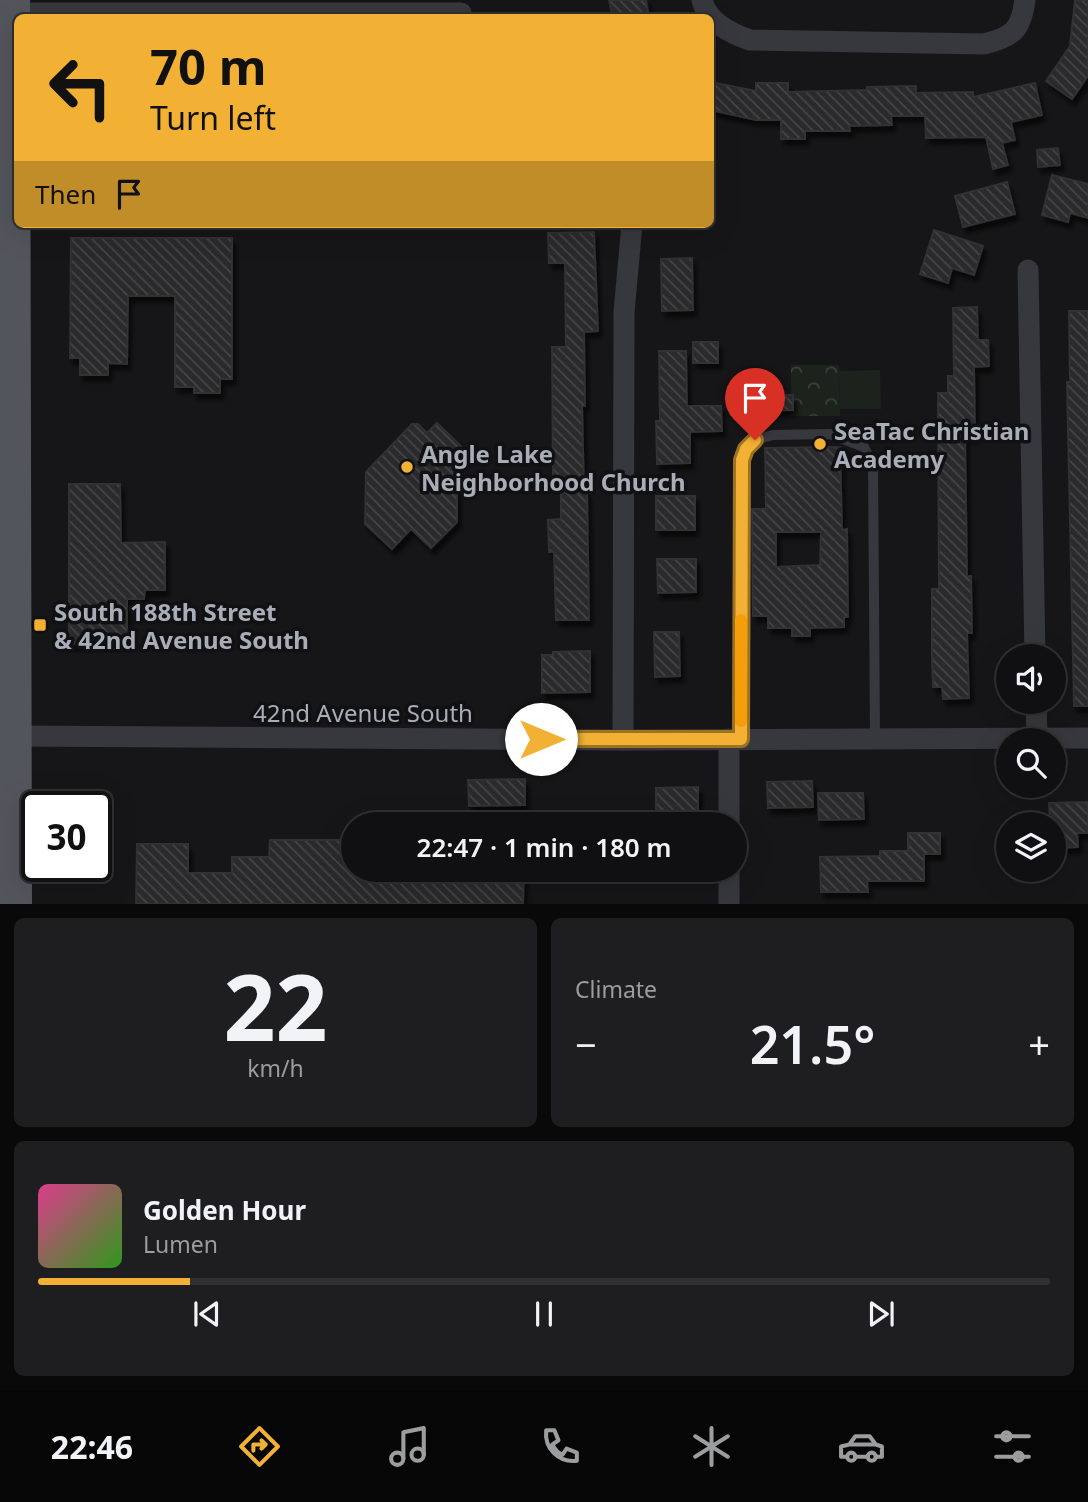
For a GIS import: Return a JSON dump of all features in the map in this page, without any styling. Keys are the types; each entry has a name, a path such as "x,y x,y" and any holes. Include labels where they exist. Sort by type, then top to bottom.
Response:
{"main road":[{"path":"9,13 8,458 16,736 16,904"}],"street":[{"path":"714,16 730,33 750,40 984,44 1002,40 1017,29 1025,0"},
{"path":"9,13 66,14"},
{"path":"292,14 461,13"},
{"path":"623,740 624,312 632,228"},
{"path":"1028,270 1035,644"},
{"name":"42nd Avenue South","path":"16,736 623,740 996,737"},
{"name":"42nd Avenue South","path":"1066,738 1088,738"},
{"path":"730,812 735,739"},
{"path":"729,882 729,904"}],"lane":[{"path":"735,739 742,460 746,449 755,440 773,435 830,434 864,447 873,464 875,738"}],"green space":[{"path":"791,365 839,365 840,416 791,416"},
{"path":"880,370 881,409 840,409 839,371"}],"building":[{"path":"609,0 646,0 648,14 612,14"},
{"path":"1075,0 1088,0 1088,76 1072,99 1046,81 1070,46"},
{"path":"714,83 756,91 756,83 788,83 788,92 916,86 916,93 973,92 973,97 1035,83 1042,115 1011,122 1015,140 1002,143 1008,165 993,169 986,137 926,138 925,116 891,116 892,125 849,126 850,131 805,131 805,139 781,139 781,120 756,120 714,111"},
{"path":"1058,148 1060,165 1038,167 1037,150"},
{"path":"1052,175 1088,184 1088,218 1070,213 1068,222 1042,215"},
{"path":"1007,182 1015,214 963,227 955,196"},
{"path":"934,230 983,246 974,275 952,268 948,283 920,274"},
{"path":"594,232 598,331 584,332 585,406 582,406 584,492 587,492 589,620 556,620 554,552 549,552 548,520 561,519 561,476 553,477 552,347 566,347 565,263 549,263 548,233"},
{"path":"71,238 232,238 232,379 220,379 220,393 194,393 194,387 175,387 175,296 128,296 127,364 108,363 108,375 80,375 80,358 70,358"},
{"path":"692,258 693,310 662,311 661,259"},
{"path":"977,307 978,340 988,340 989,366 974,367 975,436 965,436 967,576 971,576 972,633 967,633 969,698 943,699 942,687 933,687 932,659 932,589 939,589 938,393 948,393 948,376 954,376 953,308"},
{"path":"1069,311 1088,311 1088,706 1074,706 1067,382 1070,382"},
{"path":"693,342 718,342 718,363 693,363"},
{"path":"659,351 686,351 687,406 721,406 722,431 690,432 690,463 657,464 656,421 660,421"},
{"path":"793,395 793,410 730,411 730,396"},
{"path":"437,423 463,448 462,455 450,468 457,474 457,522 431,548 411,529 392,549 365,524 366,472 412,424 418,424 427,433"},
{"path":"840,447 842,530 847,529 848,617 844,617 844,627 810,628 810,636 792,636 792,628 768,628 768,616 753,616 752,509 766,509 765,448","holes":["776,532 821,532 820,565 776,567"]},
{"path":"69,484 120,484 121,543 165,542 165,590 145,590 144,599 127,599 127,643 69,644"},
{"path":"656,496 695,496 695,530 656,530"},
{"path":"657,559 696,559 696,592 658,593"},
{"path":"654,632 679,632 680,676 655,677"},
{"path":"590,651 590,692 542,693 542,655"},
{"path":"525,779 525,805 469,806 468,780"},
{"path":"812,781 813,807 768,808 767,782"},
{"path":"698,787 698,812 656,812 656,788"},
{"path":"818,793 863,793 864,819 819,820"},
{"path":"1088,802 1088,833 1077,833 1078,847 1066,848 1066,812 1049,812 1049,803"},
{"path":"908,833 940,833 940,854 924,854 924,881 867,881 868,892 821,892 820,857 880,856 880,851 908,851"},
{"path":"270,840 341,840 341,882 524,882 523,904 136,904 137,844 188,844 188,873 232,873 232,857 269,857"}],"slow traffic":[{"path":"741,620 741,721"}],"place":[{"name":"SeaTac Christian Academy","path":"820,444"},
{"name":"Angle Lake Neighborhood Church","path":"407,467"},
{"name":"South 188th Street & 42nd Avenue South","path":"40,625"}],"route":[{"path":"541,739 741,739 742,460 746,449 755,440"}]}
